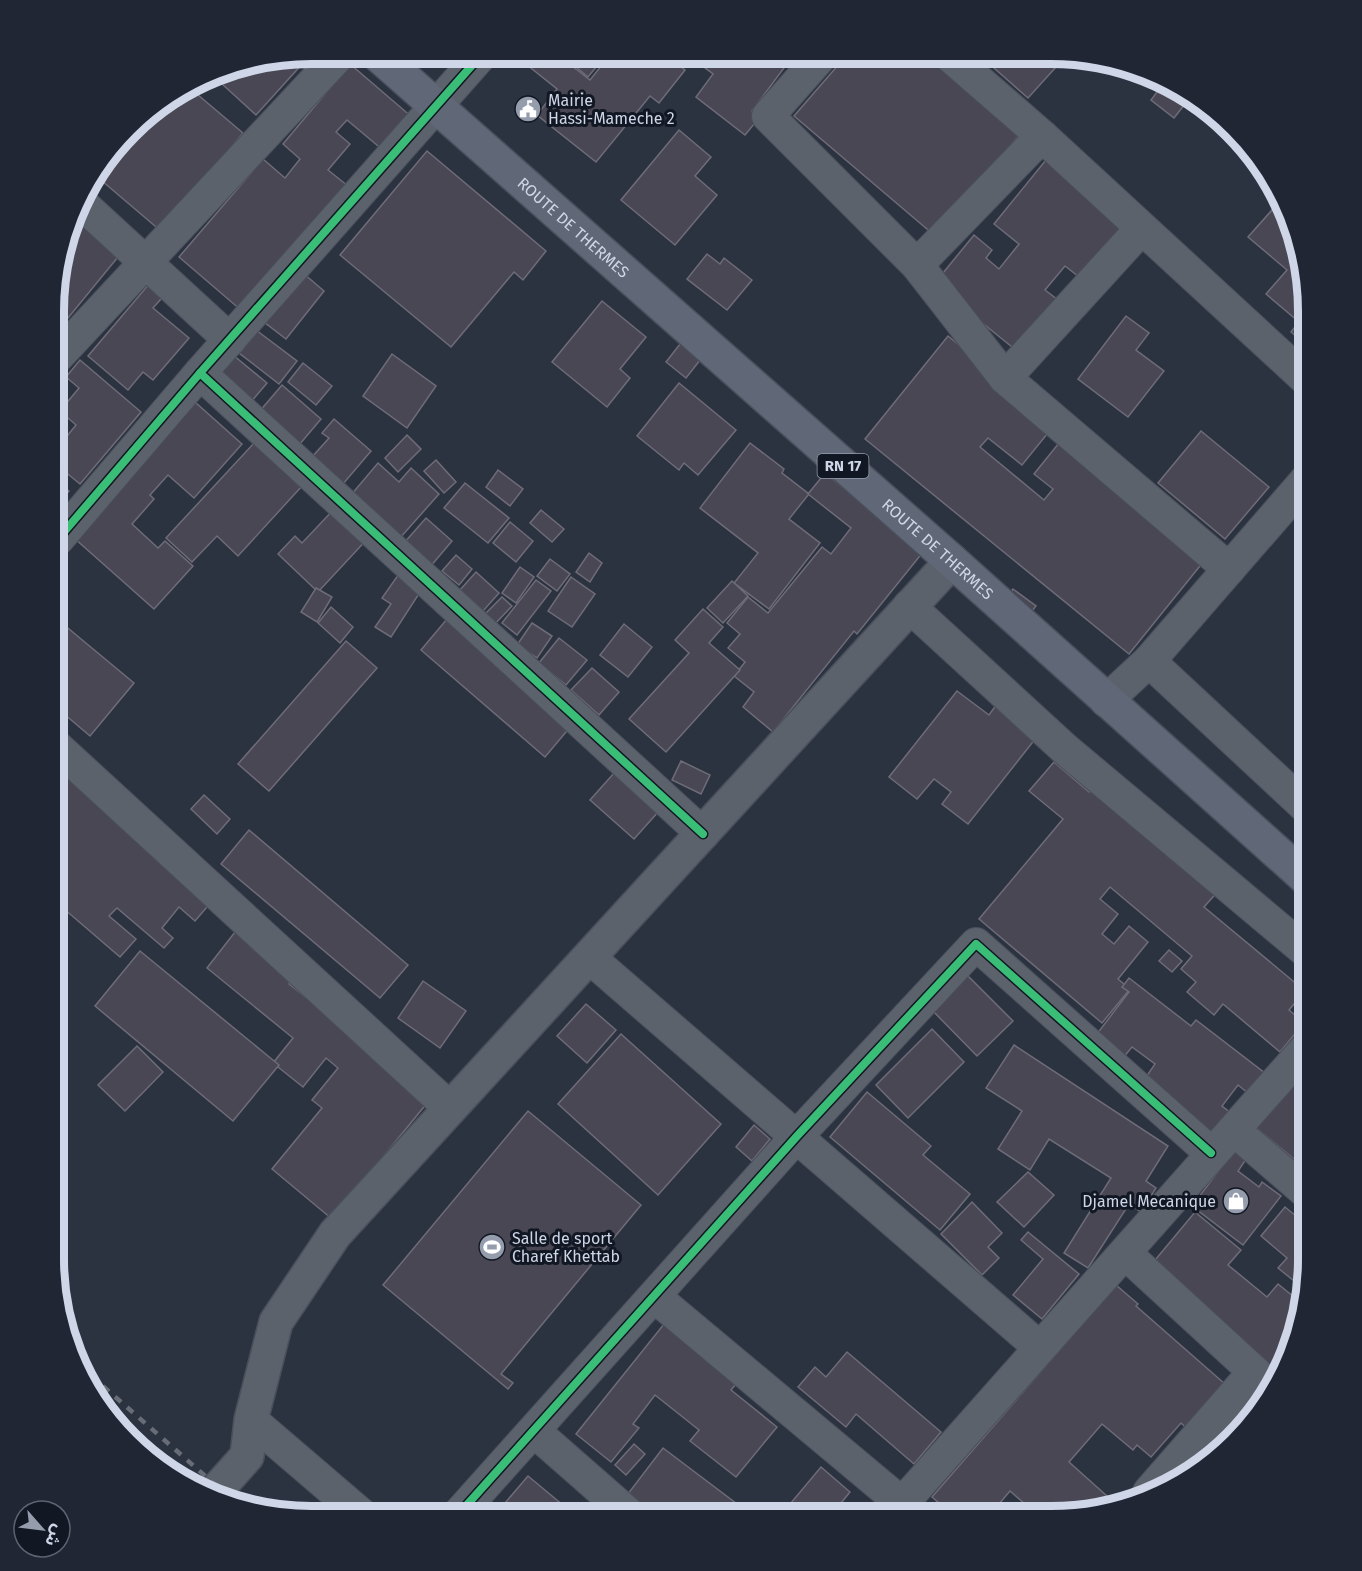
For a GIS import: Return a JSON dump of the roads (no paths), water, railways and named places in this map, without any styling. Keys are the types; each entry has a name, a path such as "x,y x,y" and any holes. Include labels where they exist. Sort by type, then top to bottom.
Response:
{"main road":[{"name":"ROUTE DE THERMES","path":"388,64 952,561 1298,871"},
{"path":"218,1488 247,1456 251,1420 276,1322 335,1234 952,561"}],"street":[{"path":"64,350 330,64"},
{"path":"64,531 473,64"},
{"path":"815,64 768,116 917,265 1005,378 1229,569"},
{"path":"959,64 1042,136 1298,372"},
{"path":"917,265 1042,136"},
{"path":"87,208 230,340"},
{"path":"1005,378 1141,229"},
{"path":"200,373 704,834"},
{"path":"1106,701 1149,662 1298,490"},
{"path":"909,606 1065,749 1298,945"},
{"path":"1149,662 1298,800"},
{"path":"64,753 450,1108"},
{"path":"466,1506 798,1135 976,944 1211,1153"},
{"path":"590,958 798,1135 1039,1347"},
{"path":"908,1506 1039,1347 1298,1057"},
{"path":"1234,1130 1298,1185"},
{"path":"1125,1253 1264,1380 1161,1481"},
{"path":"655,1297 896,1506"},
{"path":"251,1420 351,1506"},
{"path":"534,1431 620,1506"}],"railway":[{"path":"97,1380 220,1489"}],"place":[{"name":"Mairie Hassi-Mameche 2","path":"528,109"},
{"name":"Djamel Mecanique","path":"1236,1201"},
{"name":"Salle de sport Charef Khettab","path":"492,1247"}]}
